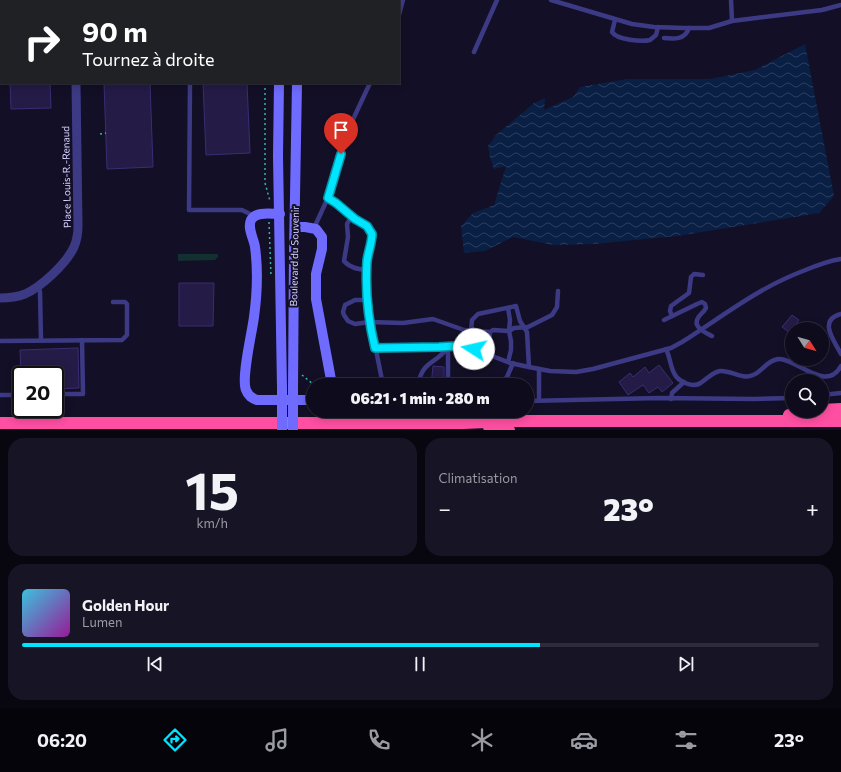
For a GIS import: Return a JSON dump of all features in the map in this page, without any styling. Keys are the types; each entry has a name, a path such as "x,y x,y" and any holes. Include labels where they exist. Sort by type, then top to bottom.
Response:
{"highway":[{"path":"829,409 841,408"},
{"path":"746,422 785,416"},
{"path":"0,423 462,423 510,421 841,422"},
{"path":"0,428 45,423"},
{"path":"462,423 509,430"}],"street":[{"name":"Place Louis-R.-Renaud","path":"0,298 8,298 24,294 38,286 65,261 77,240 76,84"},
{"name":"Boulevard du Souvenir","path":"279,84 278,156 282,430"},
{"name":"Boulevard du Souvenir","path":"293,430 297,84"},
{"path":"280,214 265,213 254,216 250,224 255,252 255,303 244,382 246,391 253,398 262,400 306,400"},
{"path":"295,227 314,228 320,234 323,241 316,274 316,300 331,378"}],"lane":[{"path":"400,11 403,0"},
{"path":"474,52 497,0"},
{"path":"551,0 632,24 689,28 709,28 732,21 822,10 841,5"},
{"path":"731,0 732,21"},
{"path":"615,20 612,32 621,38 642,41 650,40 656,35 658,27"},
{"path":"664,38 680,38 686,34 689,28"},
{"path":"190,84 189,210 242,210 249,212 254,216"},
{"path":"314,228 328,198 349,128 370,84"},
{"path":"328,198 367,226 372,234 366,270 367,300 382,378"},
{"path":"352,216 347,224 348,237 344,261 353,267 366,270"},
{"path":"375,348 467,347 510,363 529,367 566,372 585,371 666,350 682,342 743,300 774,284 816,266 841,259"},
{"path":"672,316 670,306 689,293 691,277 694,274 703,275"},
{"path":"38,286 40,292 41,340"},
{"path":"367,300 355,300 349,302 345,306 343,312 352,324 370,322 403,323 433,319 456,328 471,331 490,332 493,330 509,331 514,328 528,327 555,313 558,304 558,291"},
{"path":"0,341 122,340 127,335 127,304 125,302 113,302"},
{"path":"664,320 700,302 704,303 706,306 705,310 696,321 700,330 712,336"},
{"path":"471,331 472,320 475,315 516,306 520,320 527,332 529,367"},
{"path":"506,378 510,363 511,350 508,308"},
{"path":"841,314 832,320 829,330 830,336 841,354"},
{"path":"485,354 489,345 490,332"},
{"path":"64,394 83,394 82,340"},
{"path":"448,347 448,378"},
{"path":"420,378 424,368 440,356 448,347"},
{"path":"666,350 674,374 684,382 697,385 714,373 720,371 749,377 756,374 769,362 780,359 788,360 809,372 824,376 835,373 841,366"},
{"path":"539,369 539,400"},
{"path":"671,399 672,393 684,382"},
{"path":"829,394 841,393"},
{"path":"0,395 12,395"},
{"path":"534,400 785,398"}],"path":[{"path":"265,84 265,183 270,201"},
{"path":"100,134 106,133"},
{"path":"301,374 306,378"}],"green space":[{"path":"178,254 218,254 218,257 215,260 178,261"}],"water":[{"path":"805,44 834,196 819,213 677,236 594,244 553,245 513,237 485,251 464,253 461,226 473,213 494,205 506,166 494,169 488,146 496,135 534,103 545,98 544,110 573,97 580,87 627,79 710,79 755,70"}],"building":[{"path":"10,84 50,84 51,108 11,109"},
{"path":"104,84 150,84 153,167 107,169"},
{"path":"203,84 247,84 250,153 206,155"},
{"path":"179,283 214,283 213,326 179,326"},
{"path":"792,315 799,320 798,322 786,322"},
{"path":"78,348 79,388 64,389 64,366 21,366 20,350"},
{"path":"659,365 673,383 662,392 658,387 649,393 643,385 628,395 619,382 630,373 633,377 645,367 649,373"},
{"path":"433,366 444,367 444,378 432,378"}],"route":[{"path":"341,154 328,198 371,230 372,242 367,260 366,291 368,312 375,348 456,346 474,349"}]}
